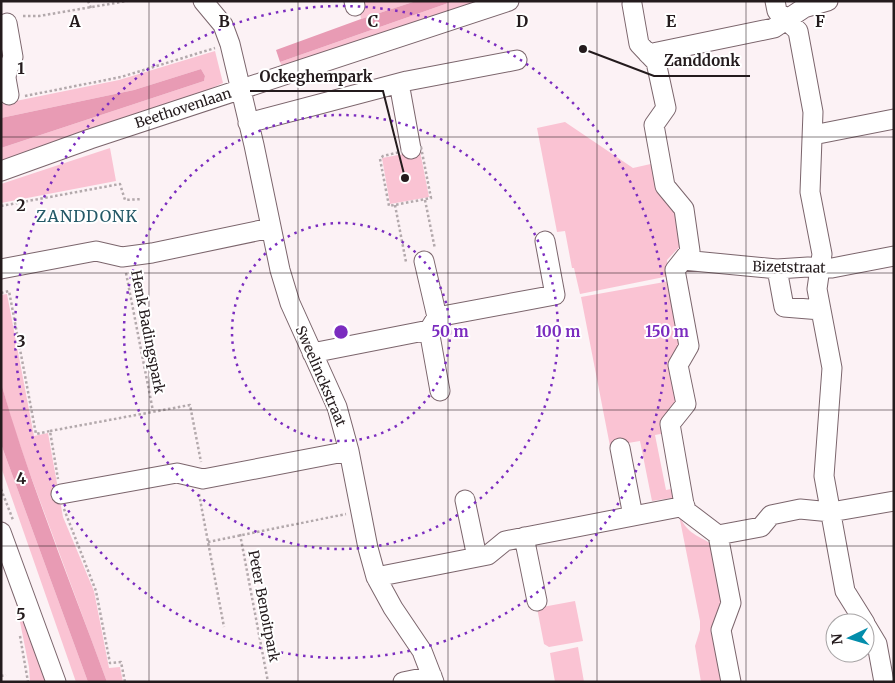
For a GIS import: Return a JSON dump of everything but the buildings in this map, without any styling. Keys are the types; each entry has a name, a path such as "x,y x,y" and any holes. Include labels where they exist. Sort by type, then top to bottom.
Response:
{"street":[{"name":"Sweelinckstraat","path":"203,1 223,25 230,44 254,145 280,270 290,303 337,407 349,451 376,578 422,652 433,679"},
{"name":"Beethovenlaan","path":"1,171 90,139 509,1"},
{"path":"775,1 777,11 798,30 813,112 810,192 822,254 817,289 832,368 824,476 846,592 859,613"},
{"path":"648,54 774,28 804,8 828,1"},
{"path":"632,4 639,44 656,62 666,108 654,126 665,186 684,209 690,251 675,270 689,346 678,365 686,404 670,424 685,510 718,535 731,603 721,630 731,682"},
{"path":"10,21 13,57 6,78 15,96"},
{"path":"248,123 399,83 517,60"},
{"path":"399,83 411,149"},
{"path":"813,135 894,119"},
{"path":"1,269 96,251 122,257 271,228"},
{"path":"312,353 555,295 545,240"},
{"name":"Bizetstraat","path":"683,260 776,269 808,266 832,268 894,256"},
{"path":"424,262 440,391"},
{"path":"776,269 784,307 821,310"},
{"path":"620,448 633,516"},
{"path":"61,494 177,473 200,478 349,451"},
{"path":"465,500 477,558"},
{"path":"718,535 761,527 771,515 800,509 831,512 894,501"},
{"path":"376,578 488,555 505,542 524,537 685,506"},
{"path":"1,532 56,682"},
{"path":"524,537 537,601"},
{"path":"875,632 886,642 884,682"},
{"path":"403,682 433,679"}],"path":[{"path":"88,1 91,8"},
{"path":"10,21 127,1"},
{"path":"15,96 121,77 230,44"},
{"path":"421,147 431,198 389,206 380,159 383,156 411,149 421,147"},
{"path":"1,206 120,184 124,200 142,199"},
{"path":"395,205 407,265 436,259 425,200"},
{"name":"Henk Badingspark","path":"122,257 153,412"},
{"name":"Henk Badingspark","path":"50,431 190,404 200,478"},
{"path":"200,478 208,542 224,627"},
{"name":"Peter Benoitpark","path":"208,542 361,511"},
{"name":"Peter Benoitpark","path":"240,534 268,682"},
{"path":"1,676 6,675"}],"shaded area":[{"path":"358,1 416,1 361,19"},
{"path":"416,1 454,1 280,62 276,50"},
{"path":"454,1 497,1 284,71 280,62"},
{"path":"215,51 223,83 212,88 213,90 1,161 1,148 204,81 205,76 201,69 134,90 1,118 1,104 119,80"},
{"path":"201,69 205,76 204,81 1,148 1,118 134,90"},
{"path":"565,122 633,168 655,163 682,213 687,239 667,260 669,276 580,294 574,268 572,268 565,231 557,232 537,128"},
{"path":"110,148 116,181 1,203 1,184"},
{"path":"420,151 429,197 390,204 382,158"},
{"path":"670,281 683,346 679,402 666,433 655,435 666,490 676,488 678,497 652,501 640,441 610,446 581,297"},
{"path":"7,294 34,436 48,433 63,517 94,591 109,668 120,667 123,682 107,682 14,428 1,383 1,295"},
{"path":"1,383 38,496 107,682 88,682 1,444"},
{"path":"1,444 88,682 76,682 1,467"},
{"path":"679,515 687,528 718,549 726,682 701,682 695,646 700,630 700,621"},
{"path":"14,592 48,682 30,682 29,667"},
{"path":"575,601 583,641 549,647 544,644 537,608"},
{"path":"578,647 584,682 555,682 550,653"}],"place":[{"name":"Zanddonk","path":"583,49"},
{"name":"Ockeghempark","path":"405,178"}],"district":[{"name":"ZANDDONK","path":"87,216"}]}
